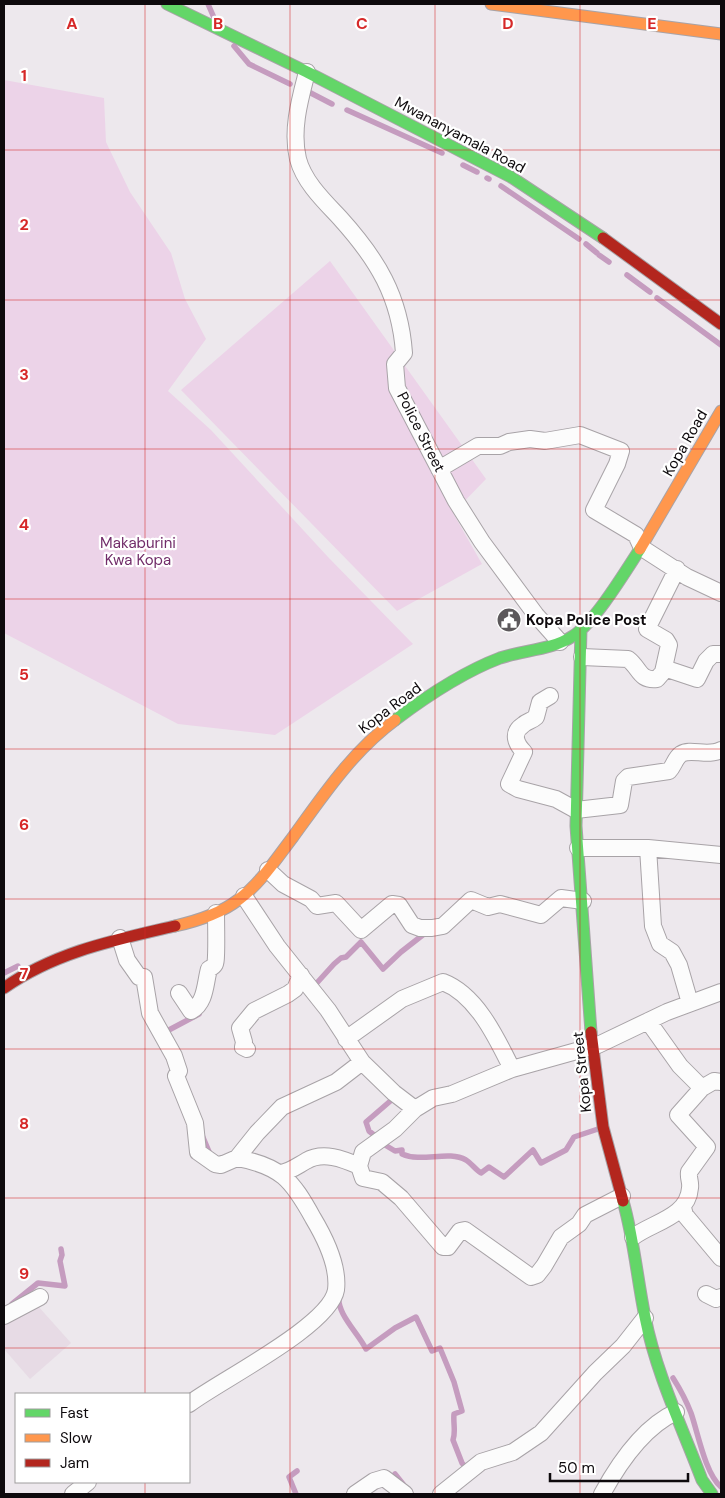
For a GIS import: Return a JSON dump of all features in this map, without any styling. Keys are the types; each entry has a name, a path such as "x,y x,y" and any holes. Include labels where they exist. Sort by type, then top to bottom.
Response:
{"street":[{"name":"Mwananyamala Road","path":"167,4 307,72 511,177 590,228 721,324"},
{"path":"491,4 721,34"},
{"name":"Police Street","path":"307,72 297,108 298,159 317,193 362,242 378,263 392,294 402,328 404,353 395,364 397,388 456,501 482,542 536,615 560,642"},
{"name":"Kopa Road","path":"4,988 18,977 52,960 120,938 181,924 216,913 244,896 268,870 352,761 375,736 429,696 498,660 560,642 581,629 642,548 721,411"},
{"path":"439,469 478,446 500,446 509,442 544,441 580,435 621,451 617,464 594,510 636,535 642,548 687,577 721,593"},
{"path":"582,657 628,659 641,676 651,680 657,679 664,668 668,642 647,629 677,569"},
{"name":"Kopa Street","path":"581,629 582,657 576,810 593,1047 603,1127 633,1237 645,1318 658,1366 702,1480 712,1494"},
{"path":"664,668 696,679 709,656 721,654"},
{"path":"550,696 540,702 536,717 522,725 518,731 516,742 524,752 509,784 518,789 556,799 576,810 620,805 624,781 628,777 669,771 677,757 682,753 711,754 721,750"},
{"path":"578,848 648,848 721,854"},
{"path":"648,848 653,926 660,944 672,952 679,965 690,1002"},
{"path":"268,870 283,884 311,899 317,906 336,903 361,930 392,904 399,905 409,922 420,928 443,926 471,900 488,907 500,904 541,915 561,898 583,901"},
{"path":"244,896 277,946 328,1010 362,1062 394,1093 415,1109"},
{"path":"179,993 191,1011 196,1008 204,994 209,969 215,965 216,961 216,913"},
{"path":"120,938 127,960 139,977 144,978 150,1013 177,1063 179,1071 176,1076 195,1123 198,1152 215,1164 220,1165 237,1158 257,1133 282,1107 336,1082 362,1062"},
{"path":"247,1049 243,1046 244,1042 240,1028 243,1023 254,1011 288,994 295,988 302,975"},
{"path":"346,1039 402,999 443,982 458,991 483,1014 512,1069"},
{"path":"622,1196 585,1215 579,1224 561,1237 544,1266 537,1275 531,1277 465,1230 460,1231 448,1247 443,1247 411,1208 382,1182 362,1178 359,1166 363,1152 395,1129 415,1109 433,1098 452,1094 512,1069 593,1047 690,1002 721,992"},
{"path":"648,1021 674,1059 702,1088"},
{"path":"721,1082 714,1081 702,1088 678,1115 708,1147 689,1172 690,1189 683,1208 685,1215 721,1258"},
{"path":"281,1173 296,1168 308,1159 333,1156 359,1166"},
{"path":"190,1403 251,1366 312,1323 331,1303 336,1290 335,1272 326,1244 307,1207 281,1173 264,1164 237,1158"},
{"path":"633,1237 683,1208"},
{"path":"4,1316 40,1297"},
{"path":"441,1494 471,1468 481,1462 513,1452 541,1433 589,1379 623,1346 645,1318"},
{"path":"602,1494 639,1442 659,1420 676,1412"},
{"path":"356,1494 374,1481 384,1478 406,1494"},
{"path":"73,1494 87,1483"}],"shaded area":[{"path":"29,1296 71,1343 30,1379 4,1349 4,1318"}],"green space":[{"name":"Makaburini Kwa Kopa","path":"4,80 104,98 106,142 130,192 171,253 185,299 206,339 168,391 211,430 328,557 413,644 275,735 178,724 4,633"},
{"path":"330,261 486,479 453,513 482,564 397,611 181,390"}],"waterway":[{"path":"208,4 215,20"},
{"path":"234,46 249,64 290,84"},
{"path":"305,90 332,104"},
{"path":"347,110 442,153"},
{"path":"463,165 477,172"},
{"path":"501,186 579,239"},
{"path":"586,244 597,253"},
{"path":"599,255 609,262"},
{"path":"627,275 650,292"},
{"path":"657,298 721,345"},
{"path":"317,989 315,985 334,964 341,958 346,957 361,942 383,969 424,934"},
{"path":"4,973 18,966"},
{"path":"166,1035 167,1031 199,1014"},
{"path":"371,1141 374,1135 369,1131 366,1122 395,1097"},
{"path":"380,1142 395,1151 402,1150 402,1154 410,1156 459,1157 468,1161 481,1173 489,1167 504,1177 533,1150 541,1163 566,1150 574,1137 598,1129"},
{"path":"202,1135 210,1154"},
{"path":"12,1304 38,1283 65,1286 60,1261 61,1249"},
{"path":"339,1296 339,1303 344,1316 366,1349 395,1328 416,1317 432,1351 440,1348 454,1382 462,1411 454,1414 453,1440 462,1463 467,1469"},
{"path":"673,1378 691,1413 706,1463 715,1481 721,1487"},
{"path":"296,1494 289,1477 297,1471"},
{"path":"395,1474 403,1484"}],"traffic: fast":[{"path":"167,4 307,72 511,177 603,238"},
{"path":"395,720 446,685 472,670 500,658 556,644 573,636 591,620 640,549"},
{"path":"581,629 576,826 591,1032"},
{"path":"623,1201 645,1317 656,1359 702,1480 712,1494"}],"traffic: slow":[{"path":"491,4 721,34"},
{"path":"640,549 721,411"},
{"path":"175,926 216,913 231,905 254,886 352,759 395,720"}],"traffic: jam":[{"path":"603,238 721,324"},
{"path":"4,988 44,965 65,956 108,942 175,926"},
{"path":"591,1032 603,1127 623,1201"}],"place":[{"name":"Kopa Police Post","path":"509,620"}]}
